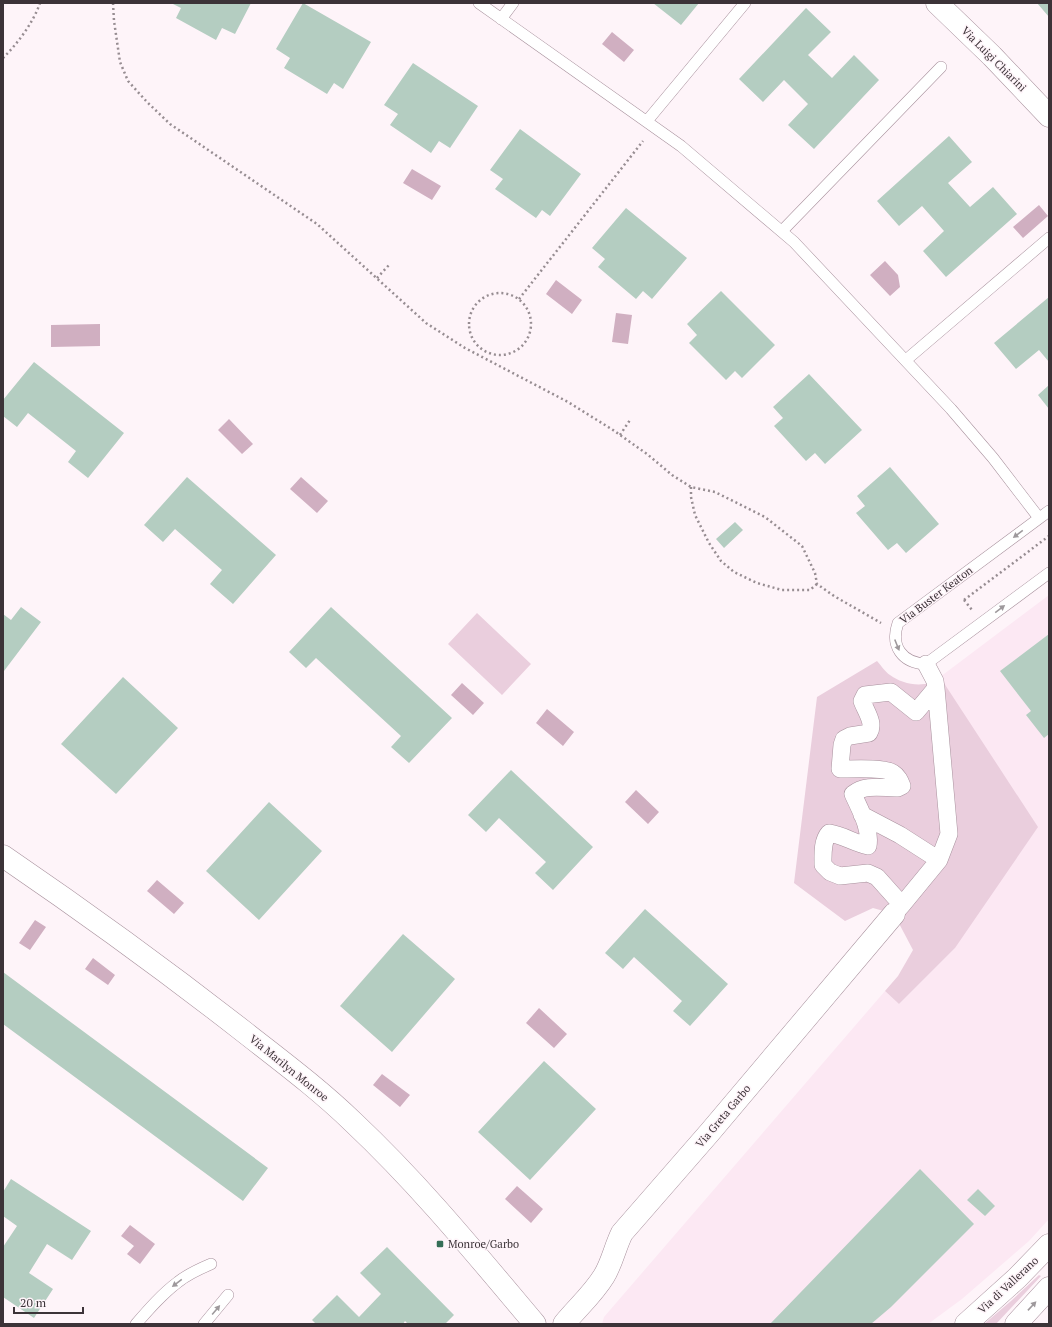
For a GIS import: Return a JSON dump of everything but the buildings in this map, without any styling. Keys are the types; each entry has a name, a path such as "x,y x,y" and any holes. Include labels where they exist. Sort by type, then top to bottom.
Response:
{"street":[{"name":"Via Luigi Chiarini","path":"937,3 992,56 1049,116"},
{"path":"926,664 935,681 936,688 949,834 939,860 898,910 877,877 868,873 840,876 830,872 823,865 825,838 830,833 838,834 856,844 868,846 869,839 866,823 853,794 866,787 898,788 902,786 899,779 889,771 871,769 840,769 844,739 850,736 869,733 872,728 862,702 865,695 891,692 916,712 936,688"},
{"path":"862,815 900,835 939,860"},
{"name":"Via Marilyn Monroe","path":"3,856 146,957 270,1052 334,1104 426,1195 535,1324"},
{"name":"Via Greta Garbo","path":"564,1324 596,1288 605,1274 616,1244 622,1233 710,1132 898,910"},
{"name":"Via di Vallerano","path":"966,1324 1017,1278 1049,1245"},
{"path":"1016,1324 1049,1288"}],"lane":[{"path":"479,3 700,160 794,242 906,360 973,434 1039,518"},
{"path":"501,19 513,3"},
{"path":"651,124 746,3"},
{"path":"782,231 941,67"},
{"path":"906,360 1049,238"},
{"name":"Via Buster Keaton","path":"926,664 916,664 902,655 897,647 895,639 895,630 898,623 1049,511"},
{"path":"926,664 1049,573"},
{"path":"136,1324 161,1296 178,1281 211,1264"},
{"path":"204,1324 228,1295"}],"path":[{"path":"3,58 31,22 40,3"},
{"path":"113,3 120,62 128,81 170,124 317,224 426,323 465,348 568,402 620,435 691,488 715,492 765,517 802,546 815,573 817,584 841,600 895,630"},
{"path":"519,299 651,124"},
{"path":"377,278 389,265"},
{"path":"490,294 510,294 519,299 526,306 530,316 531,326 528,336 523,345 515,351 505,354 494,354 485,350 477,344 471,336 469,326 470,316 474,306 481,299 490,294"},
{"path":"481,356 485,350"},
{"path":"620,435 630,420"},
{"path":"691,488 691,497 695,515 709,543 721,561 734,572 757,583 782,590 810,590 817,584"},
{"path":"964,600 1049,536"},
{"path":"952,583 981,623"}],"shaded area":[{"path":"612,32 634,50 624,62 602,44"},
{"path":"412,169 441,186 432,200 403,183"},
{"path":"1039,205 1048,216 1023,238 1013,227"},
{"path":"885,261 898,275 900,287 890,296 870,275"},
{"path":"556,280 582,300 572,314 546,294"},
{"path":"616,313 632,315 628,344 612,342"},
{"path":"100,324 100,346 51,347 51,325"},
{"path":"229,419 253,444 242,454 218,430"},
{"path":"301,477 328,501 317,513 290,489"},
{"path":"1049,595 1049,1219 1029,1241 962,1299 928,1324 602,1324 604,1317 885,991 899,1004 955,948 940,677"},
{"path":"477,613 531,664 502,695 448,644"},
{"path":"877,661 888,674 908,683 929,683 940,677 1038,827 955,948 899,1004 885,991 898,976 913,950 894,914 873,908 845,921 794,883 817,697"},
{"path":"462,683 484,703 473,715 451,695"},
{"path":"547,709 574,732 563,746 536,723"},
{"path":"636,790 659,812 648,824 625,802"},
{"path":"157,880 184,903 174,914 147,891"},
{"path":"35,920 46,927 30,950 19,943"},
{"path":"93,958 115,975 108,985 85,969"},
{"path":"539,1008 567,1034 554,1048 526,1023"},
{"path":"382,1074 410,1095 400,1107 373,1085"},
{"path":"517,1186 543,1209 531,1223 505,1199"},
{"path":"130,1225 155,1244 140,1264 127,1254 134,1246 121,1236"},
{"path":"1039,1275 1041,1276 996,1324 984,1324 1011,1301"}],"place":[{"name":"Monroe/Garbo","path":"440,1244"}]}
